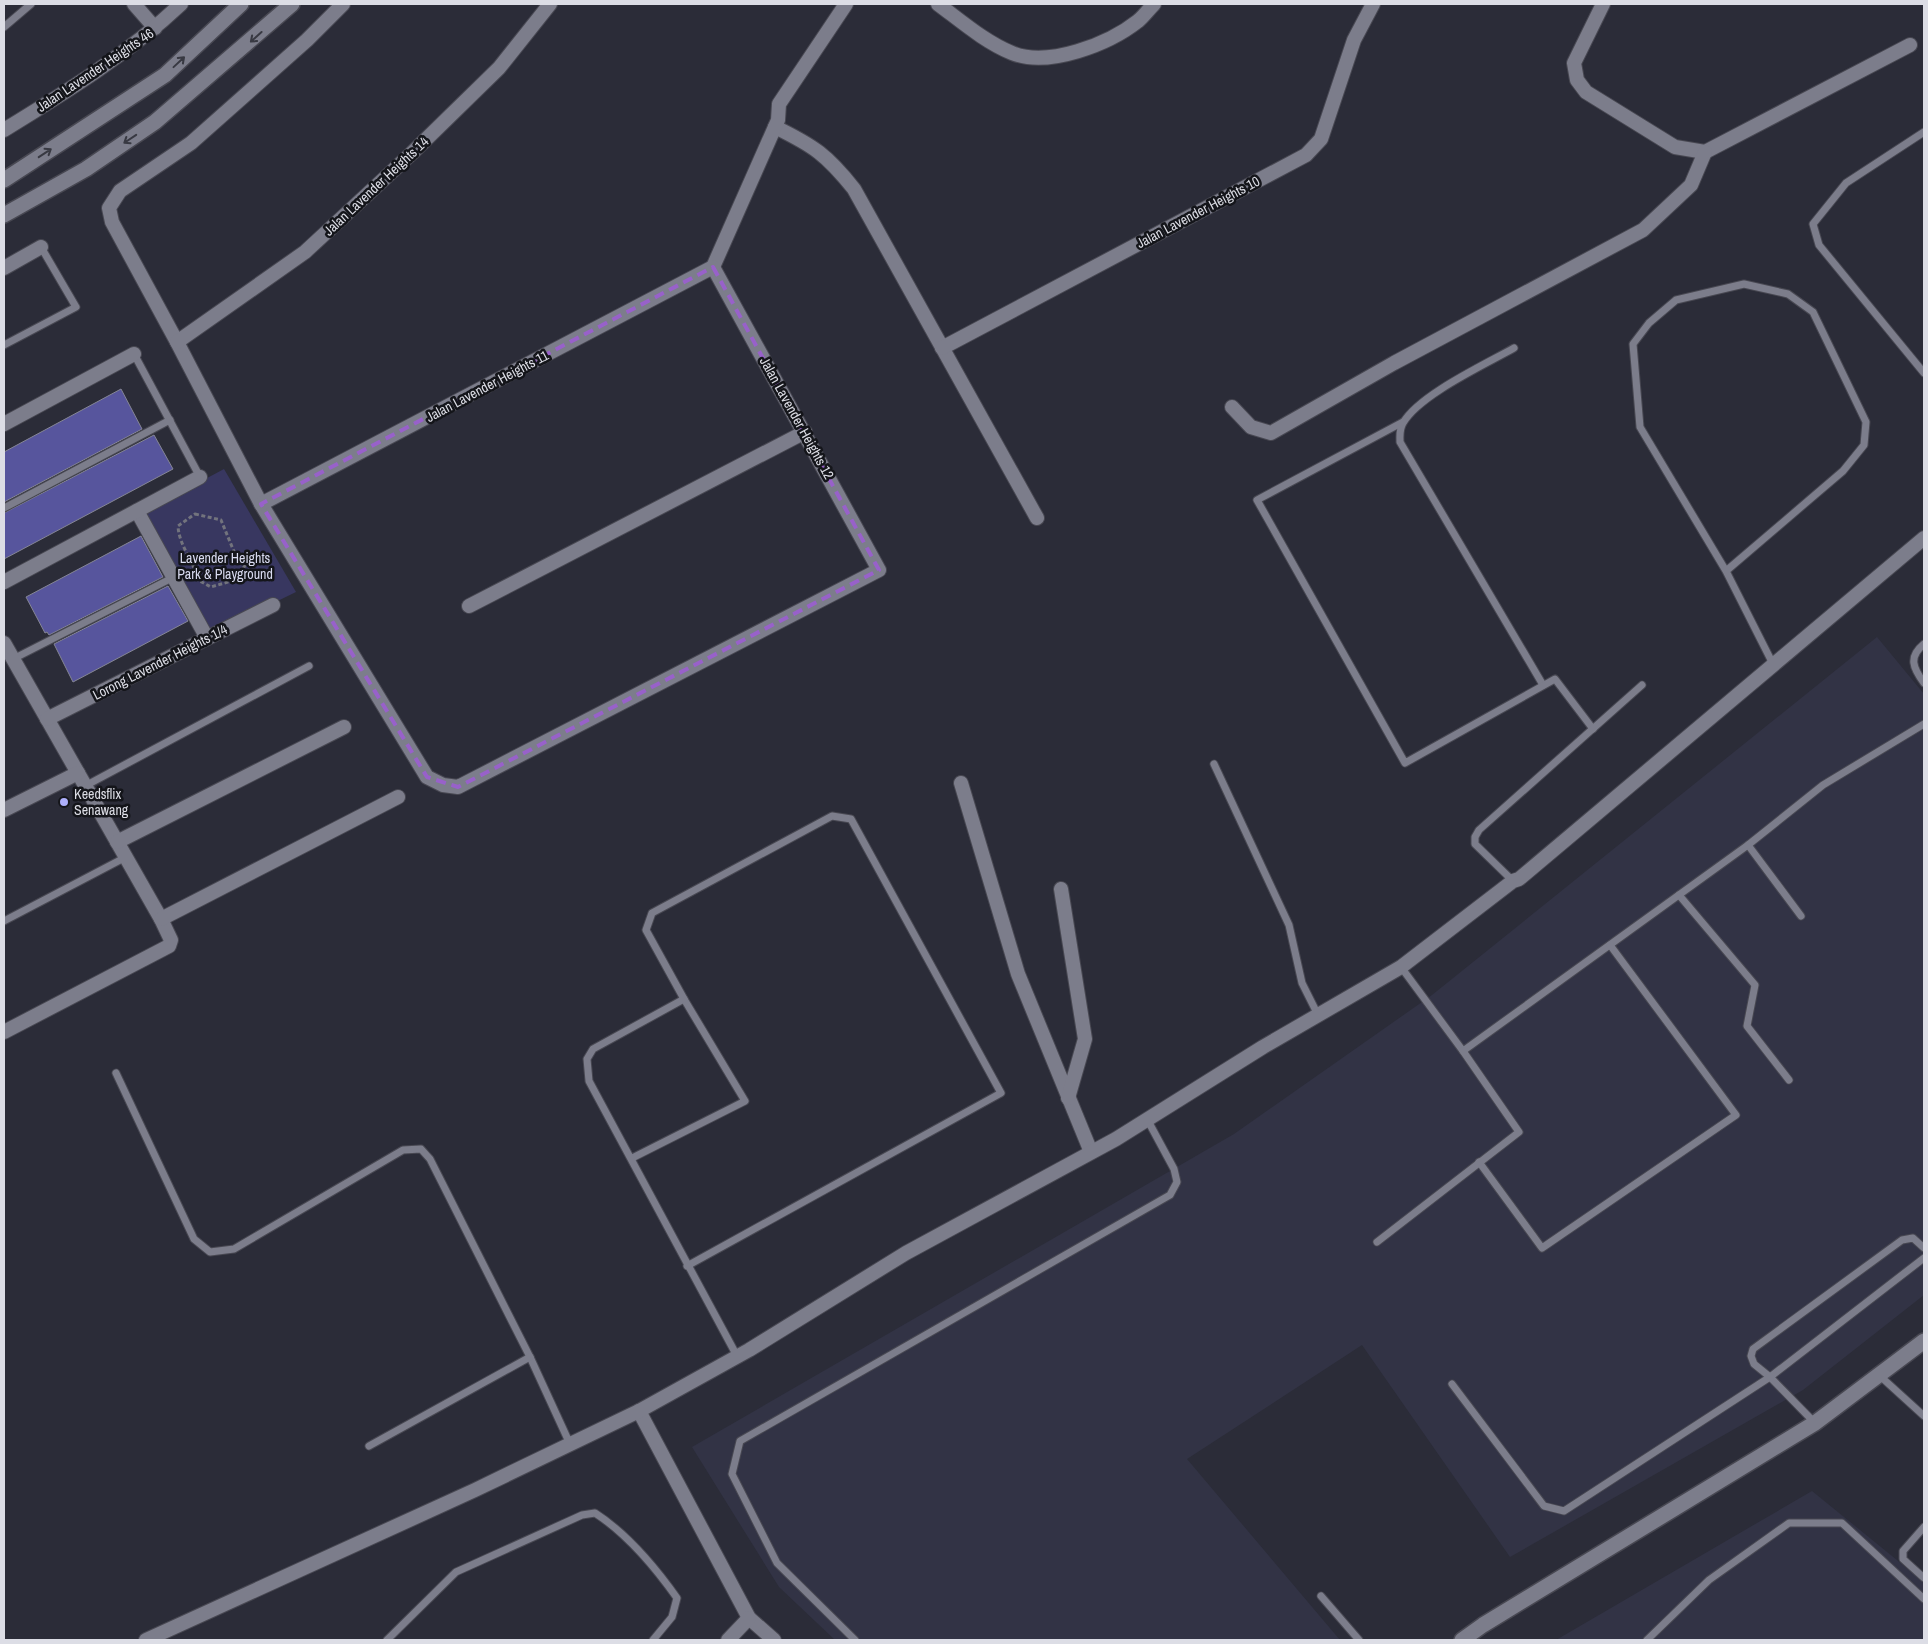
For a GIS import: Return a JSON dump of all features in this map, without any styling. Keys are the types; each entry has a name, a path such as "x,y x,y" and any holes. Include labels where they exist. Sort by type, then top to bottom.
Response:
{"street":[{"path":"134,4 155,28"},
{"name":"Jalan Lavender Heights 46","path":"4,130 72,88 155,28 181,4"},
{"path":"4,180 165,75 241,4"},
{"path":"4,216 86,169 154,122 292,4"},
{"path":"261,504 112,222 109,208 120,192 191,143 307,40 343,4"},
{"name":"Jalan Lavender Heights 14","path":"177,342 305,252 412,153 499,68 550,4"},
{"path":"713,267 775,128 778,120 779,104 846,4"},
{"path":"938,4 988,40 1013,54 1042,58 1072,53 1111,37 1139,20 1154,4"},
{"name":"Jalan Lavender Heights 10","path":"942,348 1306,155 1321,139 1354,40 1373,4"},
{"path":"1603,4 1574,63 1577,80 1586,92 1675,147 1705,152 1910,46"},
{"path":"775,128 804,141 831,160 854,189 1036,518"},
{"path":"1232,407 1252,427 1271,433 1394,363 1643,230 1692,186 1705,152"},
{"path":"4,268 41,247"},
{"name":"Jalan Lavender Heights 12","path":"261,504 427,778 443,785 458,787 879,570 713,267"},
{"name":"Jalan Lavender Heights 11","path":"261,504 713,267"},
{"path":"4,424 134,354"},
{"path":"469,606 805,432"},
{"path":"4,582 200,477"},
{"path":"137,511 208,638"},
{"path":"146,1640 413,1518 639,1411 737,1356 906,1253 1147,1119 1401,967 1514,880 1519,879 1924,538"},
{"name":"Lorong Lavender Heights 1/4","path":"47,719 273,605"},
{"path":"4,643 161,919 171,940 169,946 4,1032"},
{"path":"117,842 344,727"},
{"path":"4,810 78,773"},
{"path":"961,784 1018,974 1090,1152"},
{"path":"161,919 398,797"},
{"path":"1062,889 1085,1039 1068,1098"},
{"path":"1462,1640 1483,1625 1815,1423 1880,1376 1924,1341"},
{"path":"639,1411 749,1618 774,1640"},
{"path":"728,1640 749,1618"}],"lane":[{"path":"4,27 31,4"},
{"path":"1924,132 1846,183 1813,224 1819,245 1924,373"},
{"path":"4,345 76,307 41,247"},
{"path":"1726,571 1843,471 1864,445 1866,422 1813,312 1788,294 1744,284 1676,300 1649,323 1633,344 1640,427 1726,571 1774,664"},
{"path":"1514,348 1429,397 1403,422 1257,500 1405,763 1555,679 1593,729"},
{"path":"134,354 200,477"},
{"path":"4,508 170,420"},
{"path":"1403,422 1400,430 1400,442 1543,685"},
{"path":"13,659 174,578"},
{"path":"1924,644 1918,649 1913,659 1914,670 1924,683"},
{"path":"85,786 308,666"},
{"path":"1514,880 1475,844 1475,837 1480,830 1642,685"},
{"path":"1463,1051 1748,845 1823,785 1924,724"},
{"path":"1214,764 1289,925 1302,983 1318,1015"},
{"path":"632,1158 745,1101 684,999 646,930 652,914 832,816 850,819 1001,1093 687,1266"},
{"path":"1748,845 1801,916"},
{"path":"4,921 126,857"},
{"path":"1679,895 1755,985 1747,1026 1789,1080"},
{"path":"1479,1162 1542,1248 1736,1115 1610,945"},
{"path":"1377,1242 1519,1132 1463,1051 1401,967"},
{"path":"684,999 593,1049 587,1059 589,1081 737,1356"},
{"path":"116,1073 194,1239 210,1252 234,1249 403,1150 421,1149 430,1159 530,1357 570,1444"},
{"path":"855,1640 777,1563 732,1474 740,1441 1170,1195 1177,1182 1174,1169 1147,1119"},
{"path":"1815,1423 1770,1377 1754,1364 1750,1356 1753,1350 1902,1240 1913,1238 1924,1248"},
{"path":"1452,1384 1544,1506 1564,1511 1770,1377 1924,1258"},
{"path":"369,1446 530,1357"},
{"path":"1880,1376 1924,1416"},
{"path":"387,1640 456,1572 582,1515 595,1513 609,1523 664,1580 677,1598 672,1617 653,1640"},
{"path":"1647,1640 1709,1580 1789,1523 1842,1523 1924,1599"},
{"path":"1924,1527 1903,1551 1903,1560 1924,1578"},
{"path":"1321,1596 1359,1640"}],"path":[{"path":"195,514 220,520 235,554 245,565 238,579 211,587 198,580 195,565 179,538 178,526 195,514"}],"highlighted area":[{"path":"713,267 879,570 458,787 427,777 261,504"}],"shaded area":[{"path":"1877,637 1924,694 1924,1295 1803,1390 1510,1557 1362,1345 1187,1459 1340,1640 835,1640 779,1587 692,1447 1234,1134 1432,995"},
{"path":"1812,1491 1924,1582 1924,1640 1556,1640"}],"green space":[{"name":"Lavender Heights Park & Playground","path":"224,469 296,592 208,635 142,513"}],"building":[{"path":"121,389 142,429 4,502 4,452"},
{"path":"154,435 173,469 4,559 4,513"},
{"path":"141,536 163,577 49,635 47,632 45,633 26,597"},
{"path":"168,586 188,621 73,682 54,644"}],"place":[{"name":"Keedsflix Senawang","path":"64,802"}]}
